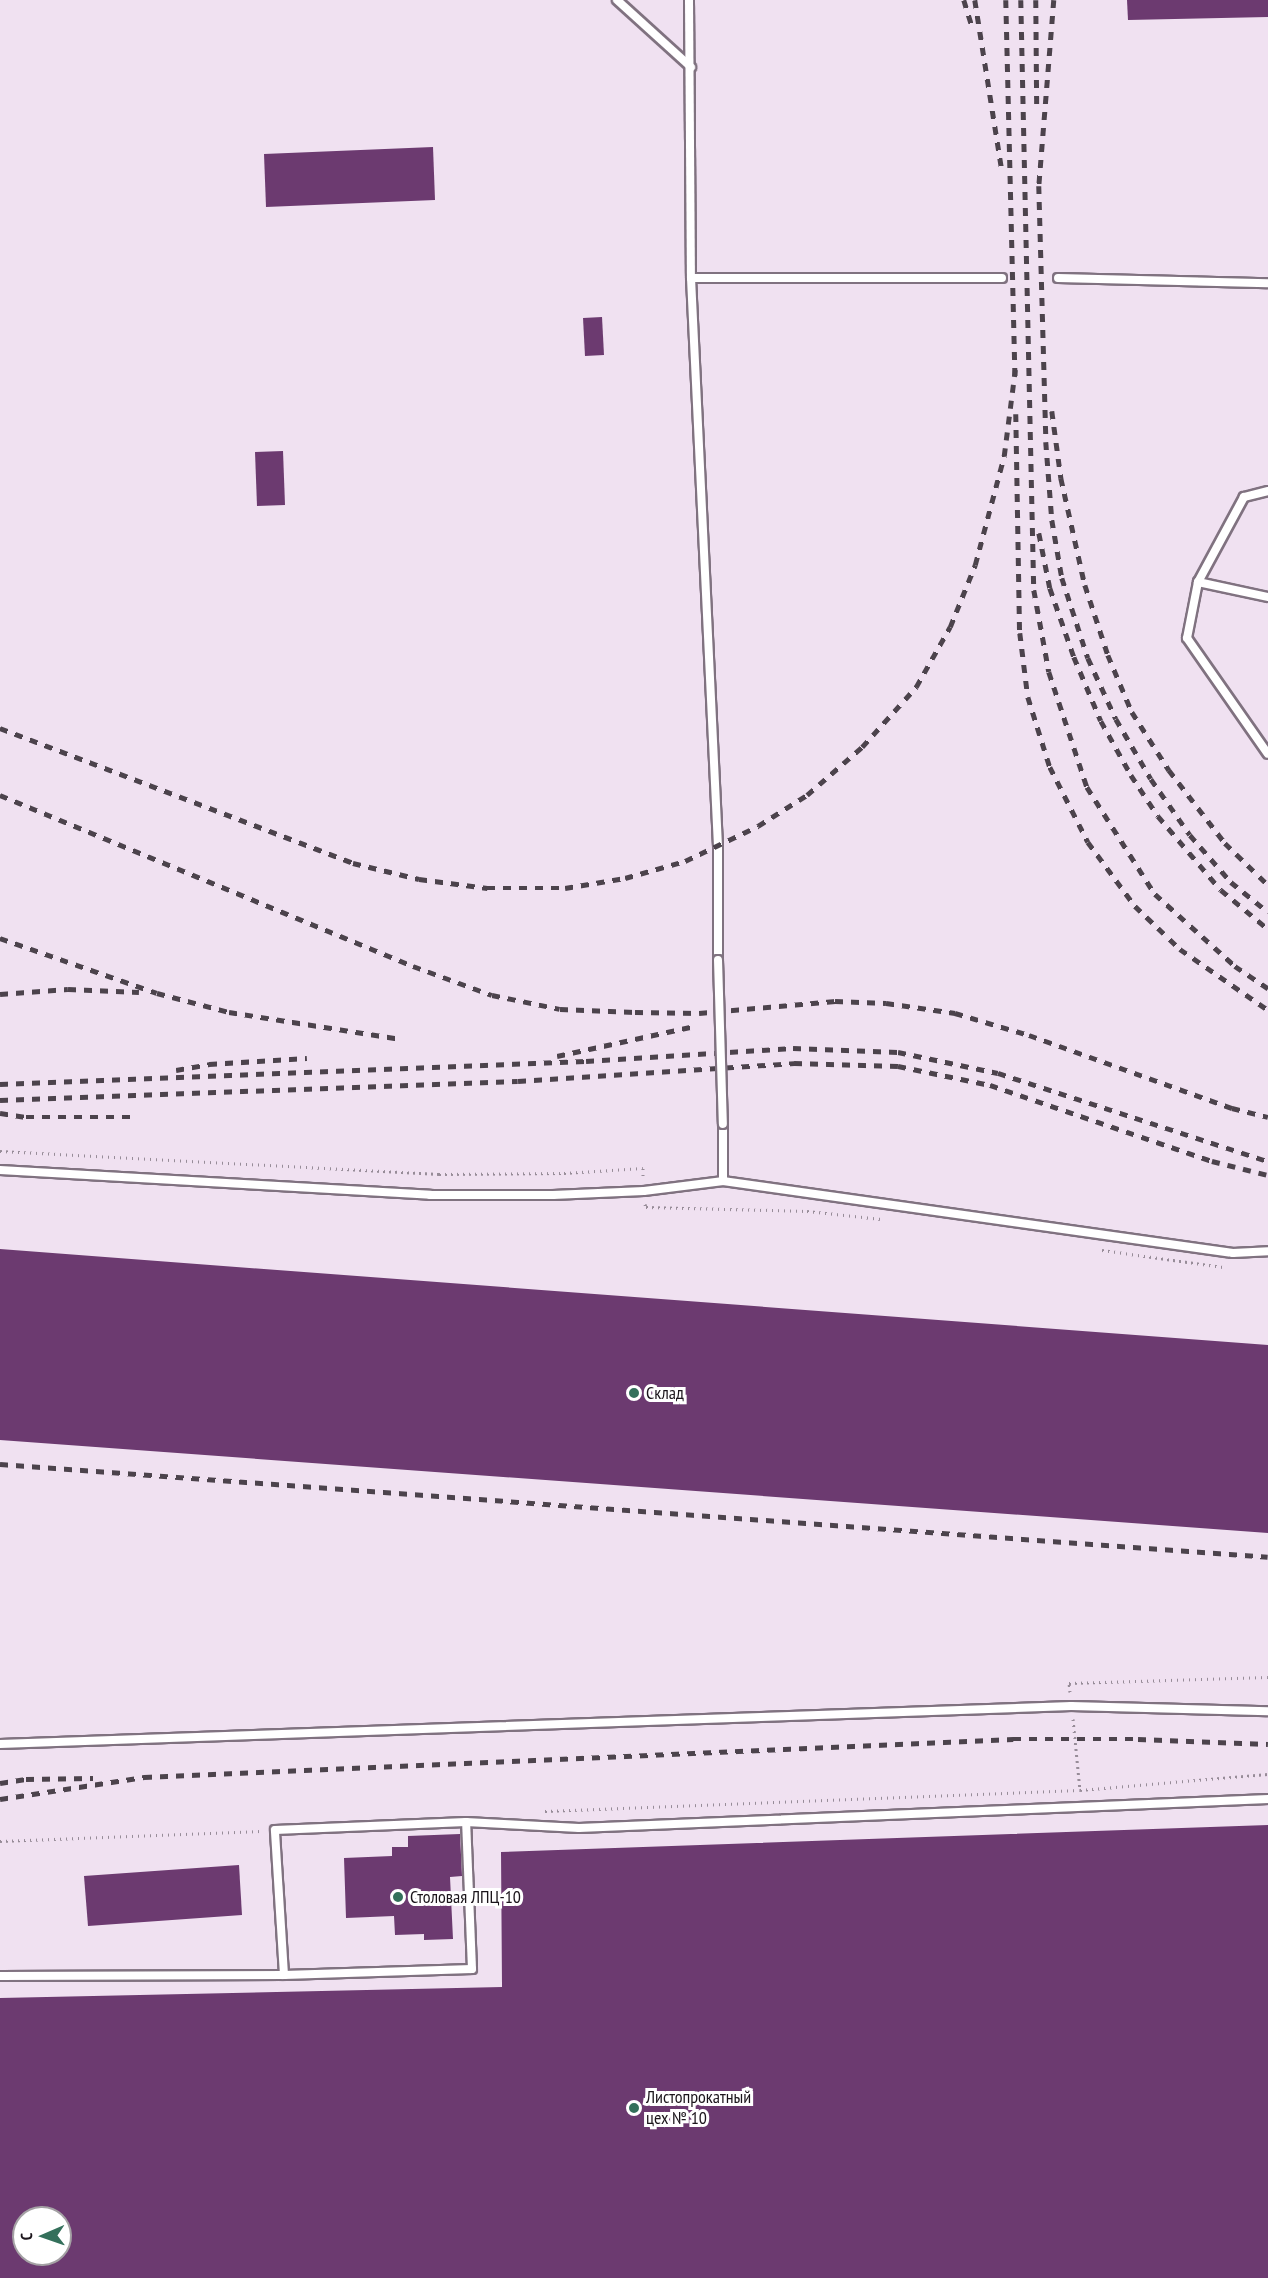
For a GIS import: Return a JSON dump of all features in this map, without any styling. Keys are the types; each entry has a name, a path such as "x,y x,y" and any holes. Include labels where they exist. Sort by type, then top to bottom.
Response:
{"lane":[{"path":"617,0 691,67"},
{"path":"689,0 692,278 718,847 723,1181"},
{"path":"692,278 1002,278"},
{"path":"1058,278 1268,283"},
{"path":"1268,491 1244,497 1198,582 1187,638 1268,754"},
{"path":"1198,582 1268,597"},
{"path":"0,1170 430,1195 553,1195 644,1191 723,1181 1233,1253 1268,1251"},
{"path":"0,1744 1071,1706 1268,1711"},
{"path":"285,1975 275,1830 466,1822 579,1828 1268,1800"},
{"path":"0,1976 285,1975 472,1969 466,1822"}],"path":[{"path":"1080,1790 1069,1683 1268,1677"},
{"path":"544,1811 1080,1790 1268,1774"},
{"path":"0,1841 275,1830"}],"building":[{"path":"1127,0 1268,0 1268,17 1128,20"},
{"path":"433,147 435,200 266,207 264,154"},
{"path":"602,317 604,355 585,356 583,318"},
{"path":"283,451 285,505 257,506 255,452"},
{"name":"Склад","path":"0,1249 1268,1345 1268,1533 0,1440"},
{"name":"Листопрокатный цех № 10","path":"1268,1825 1268,2278 0,2278 0,1998 502,1987 501,1852"},
{"name":"Столовая ЛПЦ-10","path":"460,1834 462,1876 450,1877 453,1939 424,1940 424,1934 395,1935 394,1916 346,1918 344,1858 392,1856 392,1847 408,1847 408,1836"},
{"path":"239,1865 242,1915 88,1926 84,1876"}],"railway":[{"path":"964,0 972,27"},
{"path":"975,0 1002,170"},
{"path":"1006,0 1015,378"},
{"path":"1021,0 1034,590 1049,672 1087,787 1155,894 1235,966 1268,988"},
{"path":"1036,0 1037,111"},
{"path":"1054,0 1039,186 1046,442 1052,520 1062,578 1088,658 1116,719 1151,779 1190,835 1231,882 1268,912"},
{"path":"0,728 353,863 419,879 487,888 565,888 625,878 685,861 758,826 807,795 862,747 916,687 950,627 975,565 1004,456 1015,370"},
{"path":"1052,411 1061,478 1085,585 1108,655 1132,712 1169,770 1225,843 1268,885"},
{"path":"1016,414 1020,633 1028,697 1050,767 1088,842 1135,906 1180,949 1268,1010"},
{"path":"1039,533 1050,588 1074,657 1101,721 1131,775 1158,816 1221,890 1268,929"},
{"path":"0,795 413,966 492,995 560,1009 635,1012 699,1013 835,1001 886,1003 955,1013 1029,1035 1232,1108 1268,1117"},
{"path":"0,938 157,993 229,1012 401,1039"},
{"path":"0,994 68,989 139,992"},
{"path":"557,1056 695,1026"},
{"path":"0,1084 586,1061 793,1048 898,1052 998,1073 1268,1161"},
{"path":"176,1070 209,1064 307,1058"},
{"path":"0,1100 518,1081 794,1063 898,1066 990,1085 1212,1161 1268,1175"},
{"path":"0,1113 26,1117 137,1117"},
{"path":"0,1464 1268,1557"},
{"path":"0,1799 144,1777 1013,1739 1138,1739 1268,1744"},
{"path":"0,1783 26,1779 93,1778"}],"place":[{"name":"Склад","path":"634,1393"},
{"name":"Столовая ЛПЦ-10","path":"398,1897"},
{"name":"Листопрокатный цех № 10","path":"634,2108"}]}
